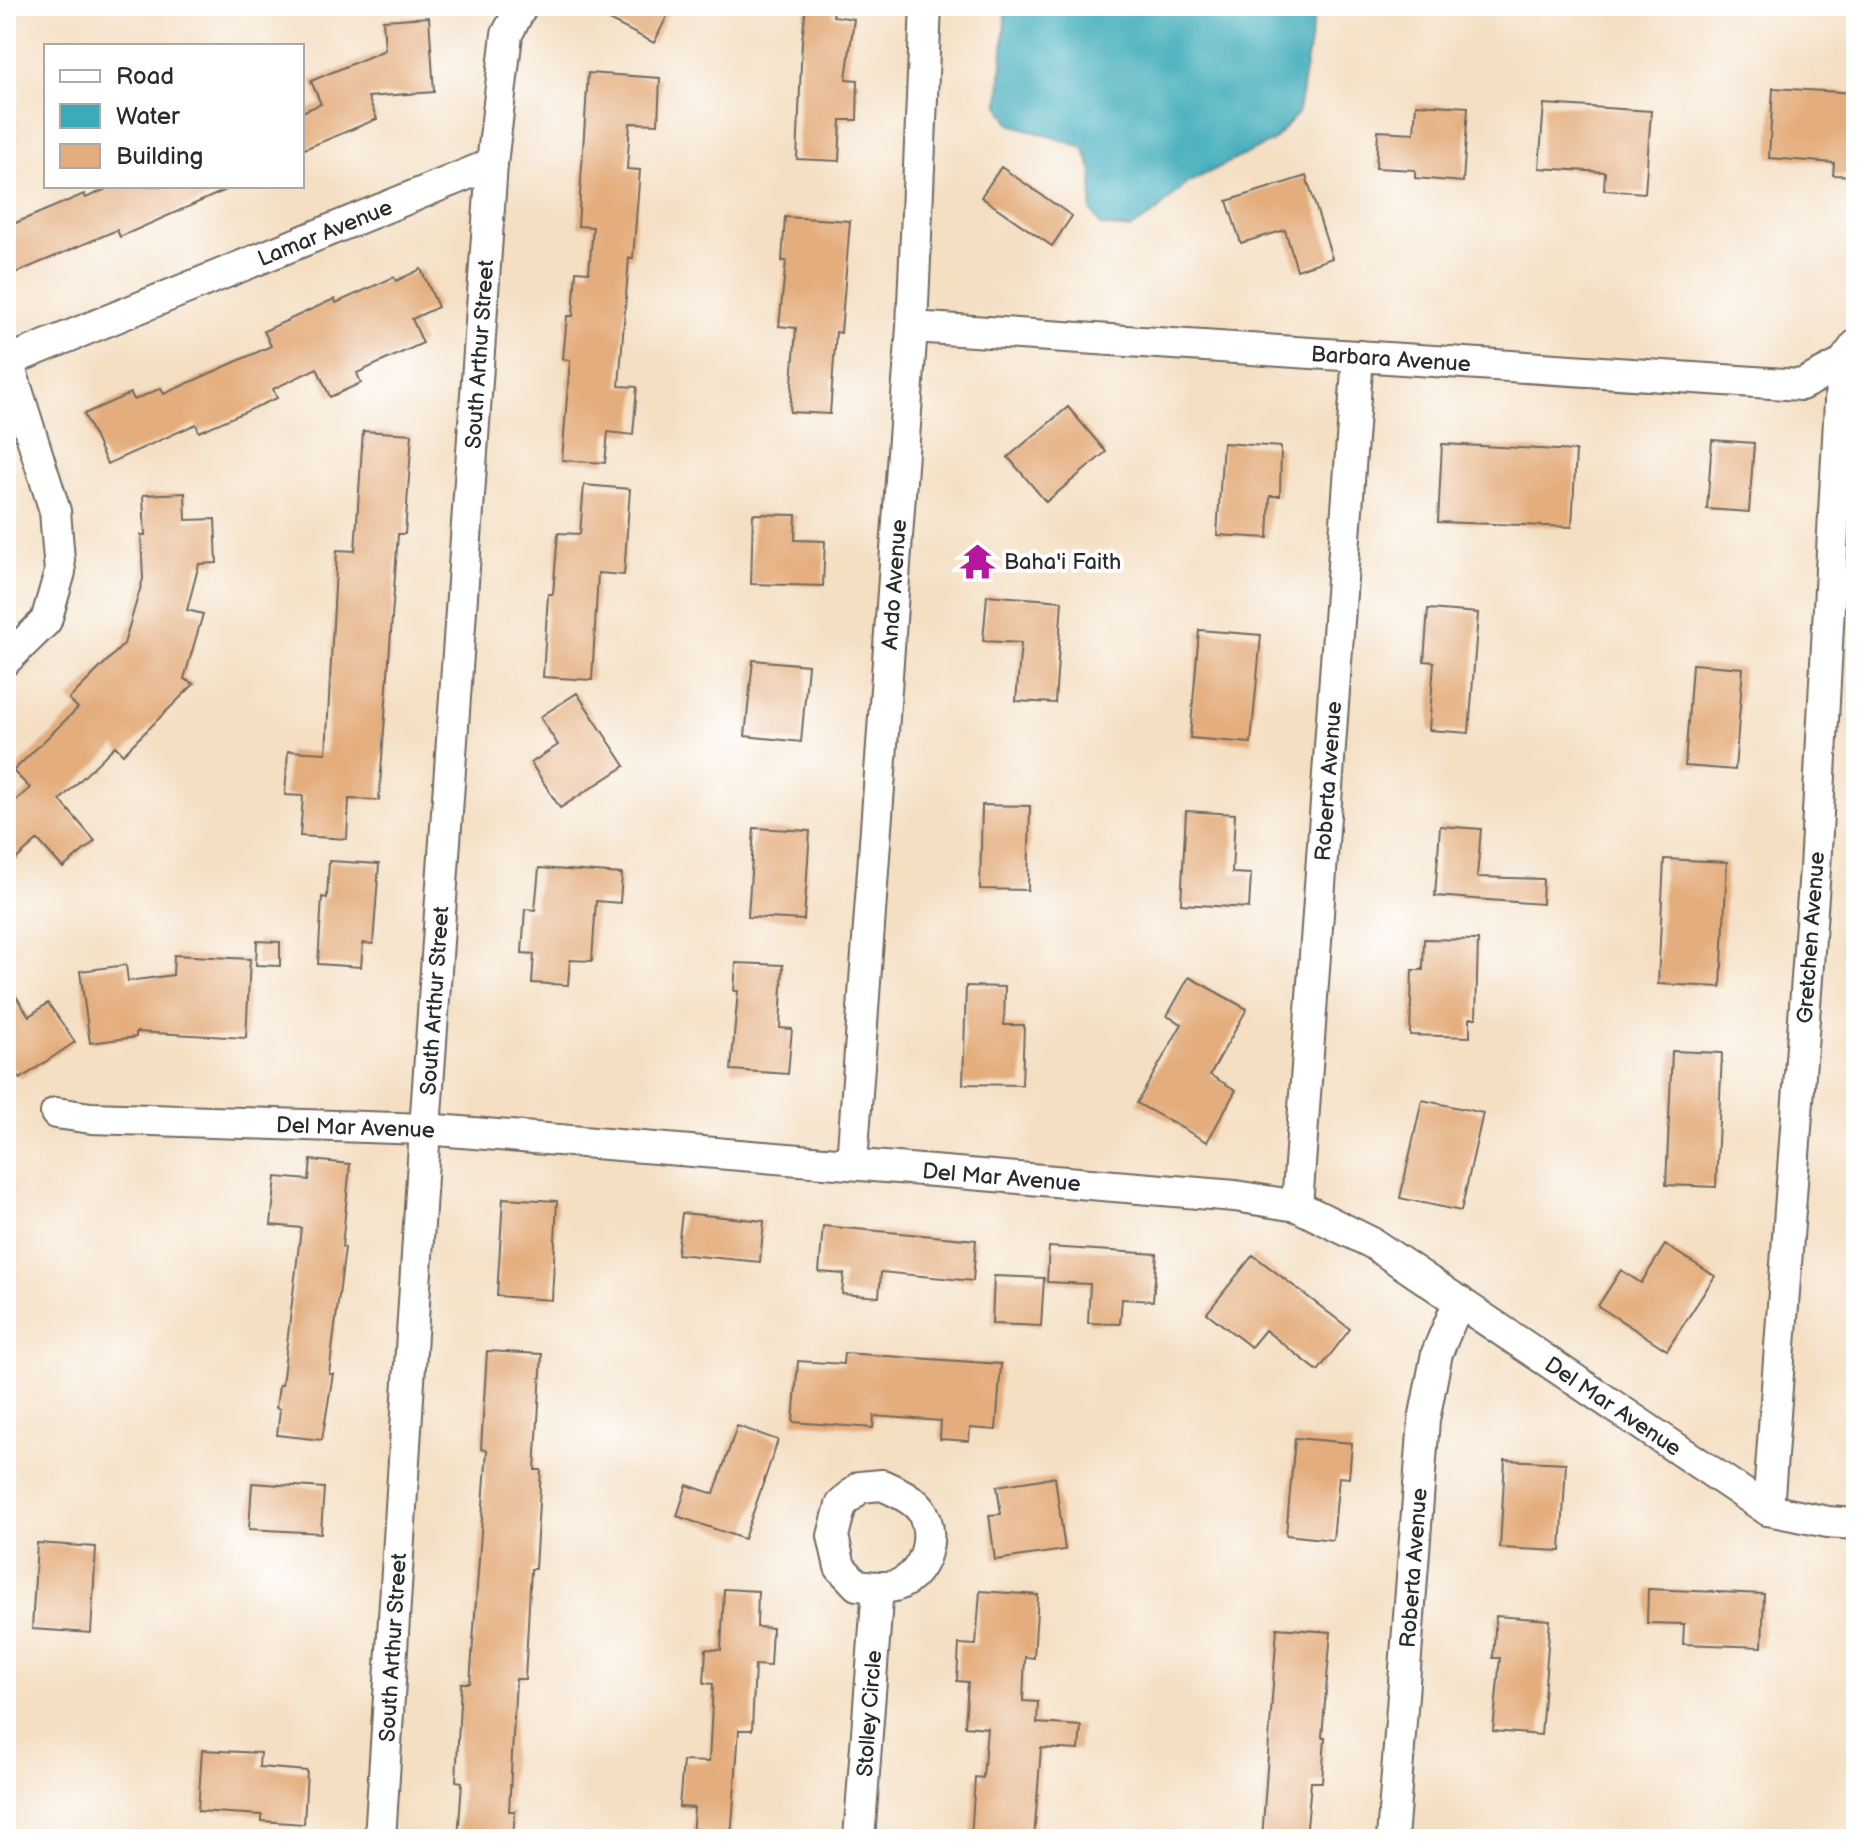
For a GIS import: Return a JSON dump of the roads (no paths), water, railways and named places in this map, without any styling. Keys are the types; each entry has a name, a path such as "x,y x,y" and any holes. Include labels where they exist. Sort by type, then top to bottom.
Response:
{"street":[{"path":"492,164 507,34 522,6"},
{"name":"Ando Avenue","path":"852,1163 912,327 926,6"},
{"name":"Lamar Avenue","path":"7,361 492,164"},
{"name":"South Arthur Street","path":"380,1839 425,1129 492,164"},
{"name":"Barbara Avenue","path":"912,327 1801,385 1849,355"},
{"name":"Gretchen Avenue","path":"1768,1510 1849,355"},
{"name":"Roberta Avenue","path":"1297,1206 1358,356"},
{"path":"6,660 46,621 60,572 55,511 7,361"},
{"name":"Del Mar Avenue","path":"56,1113 91,1118 425,1129 1235,1196 1297,1206 1372,1243 1768,1510 1828,1522 1856,1524"},
{"name":"Roberta Avenue","path":"1392,1839 1424,1420 1437,1353 1459,1301"},
{"name":"Stolley Circle","path":"859,1839 878,1587"}],"water":[{"path":"1006,6 1322,6 1314,17 1298,113 1273,141 1187,183 1156,212 1130,229 1101,226 1091,210 1093,171 1083,147 1010,124 999,105"}],"place":[{"name":"Baha'i Faith","path":"978,561"}]}
